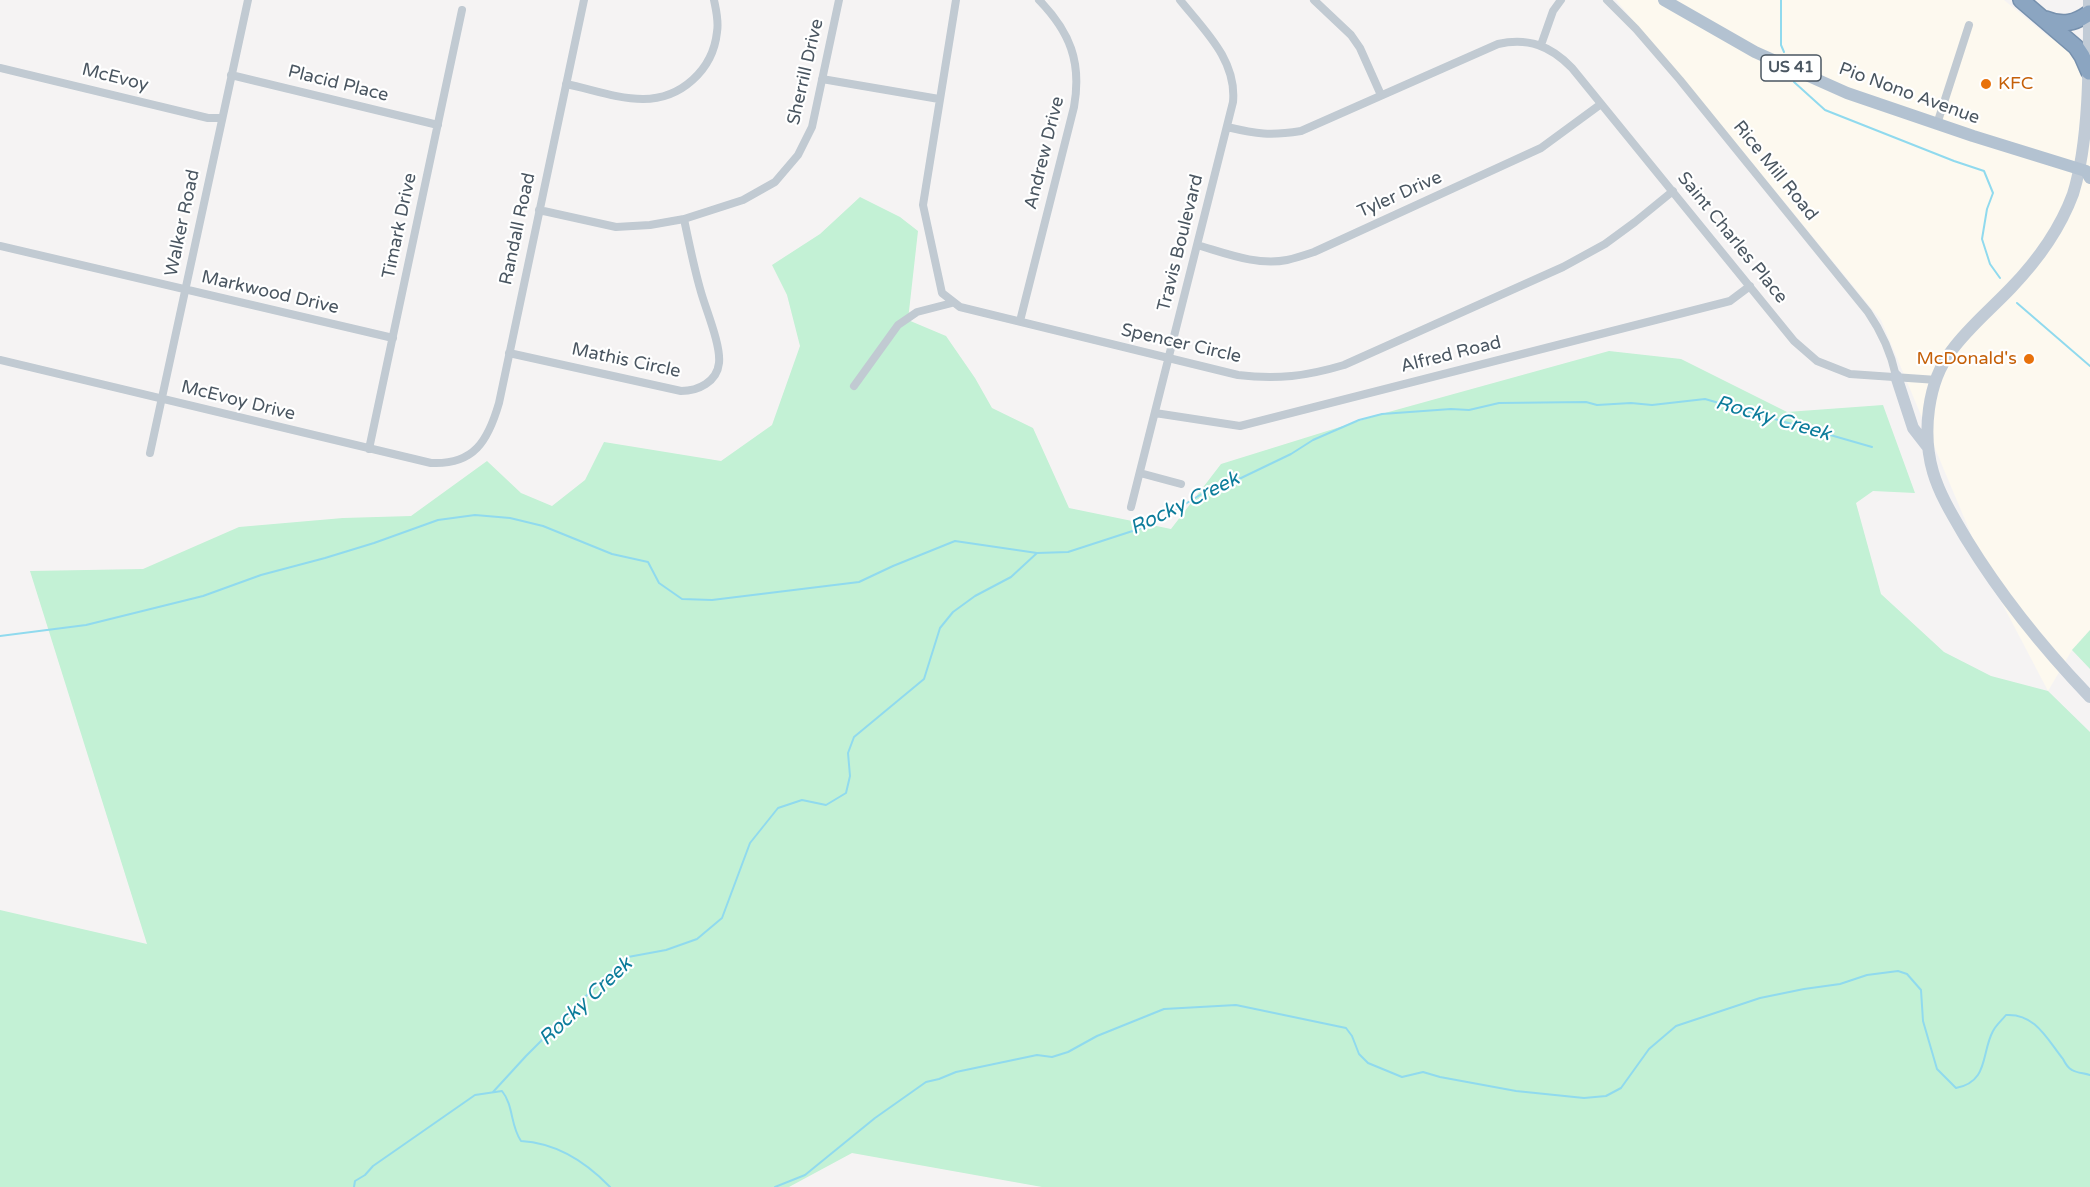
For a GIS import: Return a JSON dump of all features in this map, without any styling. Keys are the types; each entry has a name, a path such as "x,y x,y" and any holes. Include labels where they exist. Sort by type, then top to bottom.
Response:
{"highway":[{"path":"2021,0 2079,51 2089,72"},
{"path":"2044,18 2054,22 2071,23 2089,7"}],"main road":[{"name":"Pio Nono Avenue","path":"1664,0 1755,52 1813,78 1891,109 2086,172"}],"street":[{"name":"Walker Road","path":"150,453 248,0"},
{"name":"Randall Road","path":"467,455 480,446 492,427 584,0"},
{"path":"566,84 640,99 659,97 677,91 702,72 712,52 718,30 714,0"},
{"name":"Sherrill Drive","path":"539,210 616,227 650,225 684,219 756,194 775,182 788,169 807,140 814,119 838,0"},
{"path":"952,303 940,288 923,205 956,0"},
{"name":"Andrew Drive","path":"1020,321 1077,93 1077,74 1071,45 1059,23 1039,0"},
{"name":"Travis Boulevard","path":"1131,507 1227,127 1234,90 1230,70 1221,52 1180,0"},
{"path":"1314,0 1351,35 1360,48 1381,95"},
{"path":"1541,45 1553,11 1561,0"},
{"name":"Rice Mill Road","path":"1607,0 1680,80 1868,312 1879,328 1893,362 1896,376"},
{"path":"2089,7 2086,172 2039,255 1952,350 1933,388 1929,408 1927,446 1932,470 1942,495 1982,564 2036,637 2090,697"},
{"name":"Timark Drive","path":"369,449 462,10"},
{"path":"1937,124 1969,25"},
{"name":"Saint Charles Place","path":"1227,127 1259,135 1275,135 1301,130 1498,44 1525,41 1541,45 1567,62 1794,340 1817,361 1858,376 1896,376 1937,380"},
{"name":"McEvoy","path":"0,68 208,118 222,118"},
{"name":"Placid Place","path":"231,75 438,125"},
{"path":"822,79 939,99"},
{"name":"Tyler Drive","path":"1197,245 1259,261 1286,260 1314,252 1533,153 1552,142 1601,104"},
{"name":"Spencer Circle","path":"952,303 960,307 1238,375 1256,378 1310,375 1344,366 1563,267 1605,244 1673,191"},
{"name":"Mathis Circle","path":"509,353 681,391 692,390 709,382 717,369 718,356 684,219"},
{"name":"Markwood Drive","path":"0,246 393,338"},
{"name":"Alfred Road","path":"1155,413 1240,426 1730,301 1750,286"},
{"path":"854,386 898,325 917,312 952,303"},
{"name":"McEvoy Drive","path":"0,360 431,463 452,462 467,455"},
{"path":"1896,376 1913,428 1927,446"},
{"path":"1140,473 1181,484"}],"shaded area":[{"path":"1616,0 2004,0 2049,37 2090,50 2090,630 2072,650 2048,691 1992,584 1881,320"}],"green space":[{"path":"860,197 900,217 918,231 908,320 946,336 975,378 992,408 1033,428 1069,508 1171,529 1221,464 1385,413 1609,351 1681,359 1787,412 1883,405 1915,493 1873,491 1856,503 1881,594 1944,652 1991,676 2048,691 2090,732 2090,1187 1042,1187 852,1153 789,1187 0,1187 0,910 147,944 30,571 143,569 239,527 343,518 411,516 487,461 521,493 552,506 585,480 604,442 721,461 772,425 800,346 787,295 772,265 820,234"},
{"path":"2090,630 2090,669 2072,650"}],"waterway":[{"path":"1781,0 1781,45 1784,52"},
{"path":"1794,82 1825,110 1984,171 1993,193 1987,209 1982,239 1990,264 2000,278"},
{"path":"2017,303 2090,366"},
{"path":"0,636 86,625 203,596 261,575 374,543 438,520 475,515 510,518 543,526 612,554 648,562 659,583 682,599 712,600 859,582 955,541 1037,553 1068,552 1151,525 1213,487 1239,479 1291,454 1313,440 1359,420 1382,414 1451,409 1469,410 1499,403 1586,402 1597,405 1631,403 1652,405 1705,399 1872,447"},
{"name":"Rocky Creek","path":"493,1092 526,1056 628,957 666,950 697,939 722,918 750,843 778,808 802,800 826,805 846,793 850,776 848,753 854,737 924,679 940,628 953,612 975,596 1011,577 1037,553"},
{"path":"775,1187 805,1175 875,1118 926,1082 956,1072 1037,1055 1052,1057 1164,1009 1236,1005 1346,1028 1359,1054 1368,1063 1402,1077 1423,1072 1516,1091 1584,1098 1606,1096 1621,1088 1649,1049 1676,1026 1760,998 1840,984 1867,975 1898,971 1907,974 1921,990 1923,1021 1937,1069 1956,1088 1967,1085 1979,1073 1993,1031 2006,1015 2016,1015 2033,1023 2046,1036 2069,1068 2090,1075"},
{"name":"Rocky Creek","path":"354,1187 355,1181 373,1166 475,1095 502,1091 521,1141 546,1146 570,1155 610,1187"}],"place":[{"name":"KFC","path":"1986,84"},
{"name":"McDonald's","path":"2029,359"}]}
